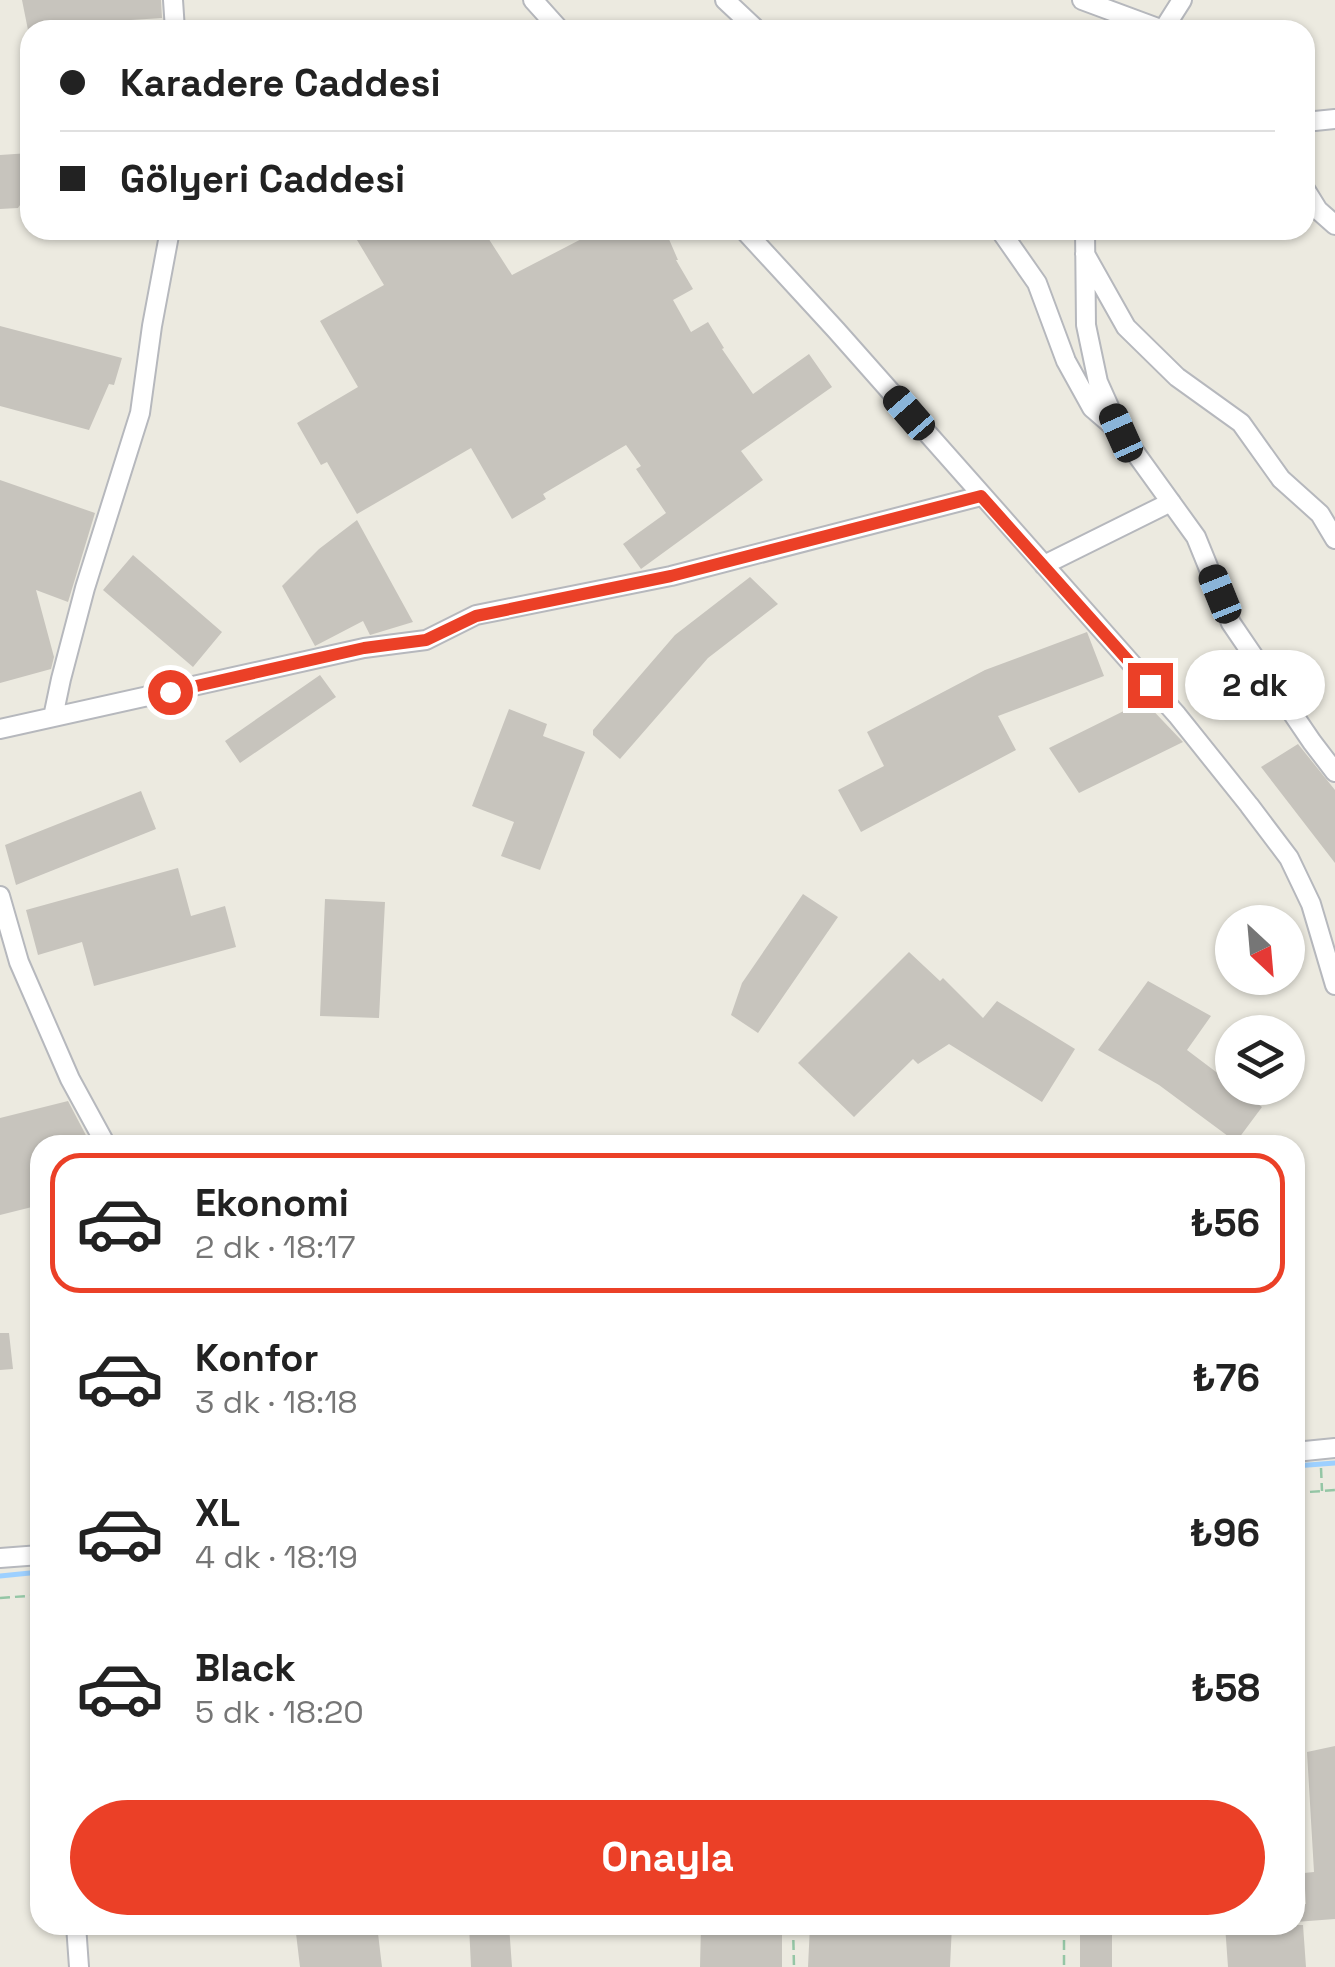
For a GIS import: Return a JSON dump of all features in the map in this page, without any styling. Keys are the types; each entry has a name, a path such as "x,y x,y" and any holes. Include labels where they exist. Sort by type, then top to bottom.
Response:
{"street":[{"path":"533,0 551,20"},
{"path":"725,0 746,20"},
{"path":"1082,0 1148,20"},
{"path":"1315,205 1335,225"},
{"path":"53,717 85,588 140,413 168,240"},
{"path":"753,240 1176,715 1289,858 1312,904 1335,986"},
{"path":"1007,240 1037,283 1066,361 1092,408 1121,433"},
{"path":"1085,240 1086,325 1098,382 1121,433 1196,536 1231,624 1335,772"},
{"path":"1085,254 1126,327 1177,377 1242,424 1281,479 1320,514 1335,539"},
{"path":"0,729 364,648 426,640 476,616 671,576 981,496"},
{"path":"1044,565 1171,502"},
{"path":"0,896 19,962 70,1080 100,1135"},
{"path":"1305,1451 1335,1448"},
{"path":"0,1558 30,1556"},
{"path":"77,1935 79,1967"}],"path":[{"path":"1321,1472 1322,1491"},
{"path":"1305,1492 1335,1490"},
{"path":"0,1598 30,1596"},
{"path":"793,1935 794,1967"},
{"path":"1064,1935 1064,1967"}],"building":[{"path":"22,0 161,0 162,18 26,20"},
{"path":"20,154 18,208 0,209 0,155"},
{"path":"357,240 489,240 512,275 580,240 669,240 693,289 673,300 691,332 708,322 753,394 809,354 832,387 741,451 763,480 641,569 623,544 666,513 636,469 641,466 626,445 543,494 546,499 512,519 471,448 357,514 327,462 321,465 297,423 358,387 320,321 384,285"},
{"path":"0,326 122,358 114,385 109,384 89,430 0,406"},
{"path":"0,480 95,513 68,602 36,590 54,657 51,669 0,683"},
{"path":"357,520 413,622 370,635 363,621 315,646 282,586 319,549"},
{"path":"133,555 222,632 193,667 103,590"},
{"path":"750,577 778,604 708,658 620,759 593,735 593,730 675,635"},
{"path":"1087,632 1104,676 998,716 1016,750 861,832 838,790 884,766 867,732 985,670"},
{"path":"320,675 336,697 240,763 225,741"},
{"path":"1144,701 1183,742 1079,793 1049,748"},
{"path":"509,709 547,724 543,736 585,752 540,870 501,856 514,822 472,806"},
{"path":"1298,744 1335,790 1335,863 1261,767"},
{"path":"141,791 156,829 16,885 5,845"},
{"path":"178,868 191,916 225,906 236,947 94,986 82,942 38,955 26,910"},
{"path":"803,894 838,917 758,1033 731,1015 742,983"},
{"path":"325,899 385,902 379,1018 320,1016"},
{"path":"909,952 940,981 943,978 983,1018 997,1001 1075,1049 1042,1102 949,1044 918,1064 913,1059 854,1117 798,1063"},
{"path":"1148,981 1211,1016 1187,1050 1215,1071 1215,1105 1262,1107 1241,1135 1227,1135 1159,1085 1098,1050"},
{"path":"68,1101 86,1135 30,1135 30,1208 0,1215 0,1118"},
{"path":"0,1333 9,1333 13,1369 0,1370"},
{"path":"1335,1746 1335,1919 1305,1921 1305,1873 1314,1872 1307,1752"},
{"path":"296,1935 378,1935 382,1967 300,1967"},
{"path":"469,1935 510,1935 512,1967 471,1967"},
{"path":"701,1935 782,1935 782,1967 700,1967"},
{"path":"810,1935 952,1935 950,1967 808,1967"},
{"path":"1080,1935 1112,1935 1112,1967 1080,1967"},
{"path":"1226,1935 1304,1935 1306,1967 1228,1967"}],"waterway":[{"path":"1305,1465 1335,1463"},
{"path":"0,1576 30,1573"}],"route":[{"path":"170,692 364,648 426,640 476,616 671,576 981,496 1150,685"}]}
